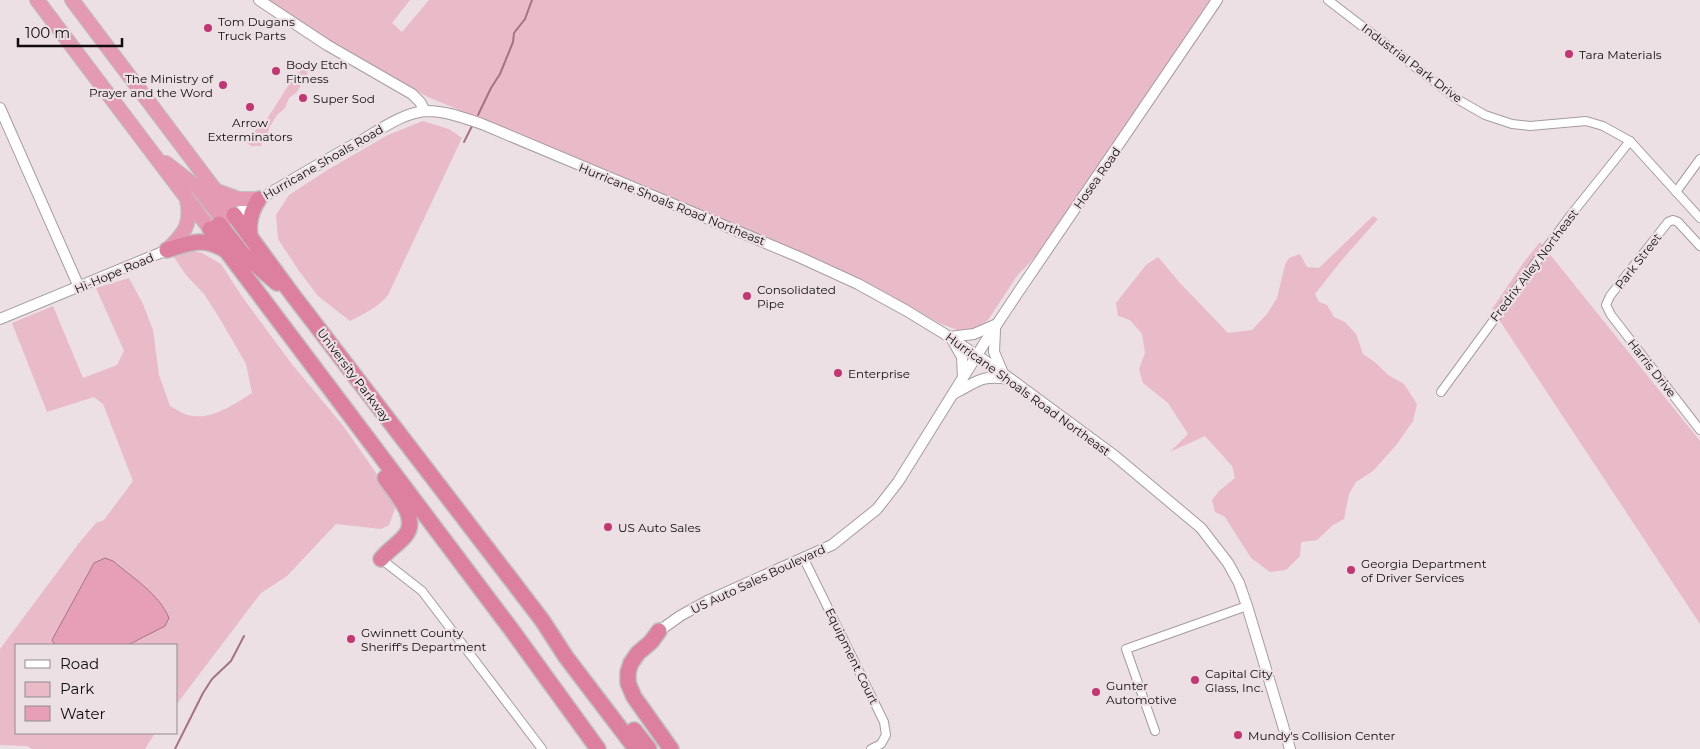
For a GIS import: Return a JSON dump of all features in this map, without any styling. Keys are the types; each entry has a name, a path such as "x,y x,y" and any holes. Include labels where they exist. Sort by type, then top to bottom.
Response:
{"highway":[{"name":"University Parkway","path":"37,0 187,198 222,222 250,236 292,294 542,620 566,657 636,749"},
{"name":"University Parkway","path":"72,0 216,191 226,250 511,629 598,749"},
{"path":"152,151 198,188 247,258 292,294"},
{"path":"216,191 239,199 259,199 250,217 250,236"},
{"path":"168,250 187,227 189,212 187,198"},
{"path":"168,250 203,241 226,250"},
{"path":"343,406 362,442 408,514 410,524 408,532 381,558"},
{"path":"542,620 572,652 649,749"},
{"path":"659,631 631,663 628,672 628,683 634,697 671,749"},
{"path":"570,712 594,749"}],"street":[{"path":"259,0 327,45 412,94 425,111"},
{"name":"Hosea Road","path":"977,355 1217,0"},
{"name":"Industrial Park Drive","path":"1328,0 1457,99 1485,115 1512,124 1530,126 1586,121 1603,126 1630,141 1700,218"},
{"path":"0,108 79,287"},
{"name":"Hurricane Shoals Road","path":"222,222 382,129 403,118 425,111"},
{"name":"Hurricane Shoals Road Northeast","path":"425,111 452,114 482,124 791,253 858,284 906,311 950,337 1008,377 1115,456 1201,528 1228,563 1239,583 1247,606 1290,749"},
{"name":"Fredrix Alley Northeast","path":"1441,392 1570,216 1630,141"},
{"path":"1676,192 1700,159"},
{"name":"Park Street","path":"1606,305 1610,296 1668,222 1673,220 1678,222 1700,246"},
{"name":"Hi-Hope Road","path":"0,319 168,250 222,222"},
{"name":"Harris Drive","path":"1606,305 1700,430"},
{"path":"954,393 984,378 1008,377 994,352 997,325 974,334 950,337 962,357 964,378"},
{"name":"US Auto Sales Boulevard","path":"659,631 680,616 708,601 832,545 877,509 898,482 977,355"},
{"path":"381,558 422,591 542,749"},
{"name":"Equipment Court","path":"804,559 884,722 886,735 881,744 871,749"},
{"path":"1155,731 1126,649 1247,606"}],"green space":[{"path":"265,0 410,0 392,23 402,32 429,0 1210,0 1097,171 1035,257 1017,276 988,320 977,328 960,331 939,323 883,291 796,251 428,97 319,37"},
{"path":"303,68 308,70 307,75 297,92 289,98 285,108 277,115 261,146 251,146 247,143 247,136 251,136 262,125"},
{"path":"423,121 449,129 462,138 388,295 375,307 350,321 318,296 299,271 278,239 276,215 289,195 329,169 388,135"},
{"path":"1373,216 1378,219 1315,294 1319,302 1327,305 1334,317 1345,322 1356,334 1363,354 1388,375 1404,384 1417,404 1413,421 1397,444 1373,471 1356,482 1349,494 1344,519 1333,525 1317,540 1301,542 1300,556 1286,570 1270,572 1251,558 1225,517 1215,512 1212,500 1219,491 1235,478 1232,466 1205,436 1170,452 1188,434 1168,403 1143,383 1139,369 1145,353 1142,334 1130,320 1118,316 1116,303 1146,265 1158,257 1228,333 1252,330 1267,314 1277,298 1285,265 1289,258 1300,254 1307,267 1319,268"},
{"path":"1540,242 1700,441 1700,624 1492,309"},
{"path":"188,250 202,253 221,264 241,295 291,363 344,427 396,506 389,525 381,529 336,524 287,576 261,593 178,702 178,644 130,644 147,636 165,609 113,561 52,640 54,644 15,644 15,734 154,734 145,749 32,749 27,746 0,745 0,649 79,543 96,523 104,520 133,481 103,404 94,397 47,412 12,323 53,306 83,378 117,365 124,351 96,288 129,278 143,304 153,330 159,375 170,406 184,414 197,416 205,416 222,411 252,393 246,364 204,294 186,275 174,257"}],"water":[{"path":"105,558 113,561 137,580 165,609 169,618 165,626 130,644 54,644 52,640 94,563"}],"waterway":[{"path":"478,115 500,74 513,42 514,33 525,19 532,0"},
{"path":"464,142 472,126"},
{"path":"175,749 203,693 212,679 231,661 244,636"}],"place":[{"name":"Tom Dugans Truck Parts","path":"208,28"},
{"name":"Tara Materials","path":"1569,54"},
{"name":"Body Etch Fitness","path":"276,71"},
{"name":"The Ministry of Prayer and the Word","path":"223,85"},
{"name":"Super Sod","path":"303,98"},
{"name":"Arrow Exterminators","path":"250,107"},
{"name":"Consolidated Pipe","path":"747,296"},
{"name":"Enterprise","path":"838,373"},
{"name":"US Auto Sales","path":"608,527"},
{"name":"Georgia Department of Driver Services","path":"1351,570"},
{"name":"Gwinnett County Sheriff's Department","path":"351,639"},
{"name":"Capital City Glass, Inc.","path":"1195,680"},
{"name":"Gunter Automotive","path":"1096,692"},
{"name":"Mundy's Collision Center","path":"1238,735"}]}
